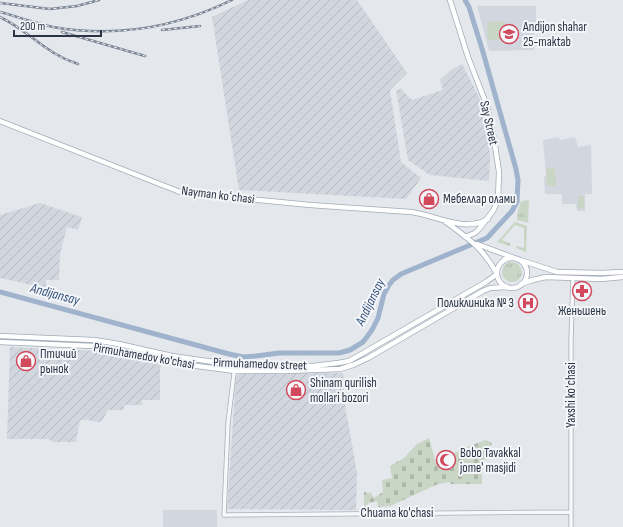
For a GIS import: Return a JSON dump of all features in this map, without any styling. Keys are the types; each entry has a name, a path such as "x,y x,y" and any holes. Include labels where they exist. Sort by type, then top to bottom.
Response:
{"main road":[{"name":"Say Street","path":"450,0 468,57 487,106 494,139 498,172 497,204 488,219 475,233 465,237"},
{"name":"Nayman koʻchasi","path":"0,121 180,192 315,205 406,211 422,214 446,222"},
{"path":"446,222 474,224 481,223 488,219"},
{"path":"446,222 475,244 490,260 498,274 500,282 507,287 514,288 521,284 542,278 623,277"},
{"path":"475,244 557,272 623,272"},
{"path":"498,274 498,269 503,261 508,259 518,259 522,262 526,271 526,276 521,284"},
{"name":"Pirmuhamedov street","path":"236,365 313,366 349,361 498,274"},
{"name":"Pirmuhamedov ko'chasi","path":"0,342 93,346 174,363 235,371 340,369 353,366 368,358 483,291 490,288 507,287"},
{"name":"Pirmuhamedov ko'chasi","path":"0,336 94,340 172,356 236,365"}],"street":[{"name":"Yaxshi koʻchasi","path":"571,527 571,340 573,278"},
{"path":"235,371 236,365"},
{"name":"Chuama ko'chasi","path":"235,371 228,423 224,515 571,512"}],"shaded area":[{"path":"248,0 357,0 407,73 390,90 401,162 421,178 406,199 239,190 212,17"},
{"name":"Andijon shahar 25-maktab","path":"477,6 536,6 534,50 489,51"},
{"path":"462,64 479,97 488,140 490,157 489,181 430,175 408,160 396,90 401,89 412,100 443,90 440,80 451,70"},
{"path":"559,137 560,140 575,137 578,147 591,145 592,194 585,194 585,211 577,211 576,204 562,204 562,194 545,194 544,177 546,176 543,140"},
{"path":"40,203 82,217 78,230 67,227 60,254 59,280 46,280 46,288 0,278 0,215"},
{"path":"10,347 98,351 161,364 160,400 142,400 142,405 124,405 124,410 108,410 102,421 98,422 80,420 76,442 54,442 48,439 7,439"},
{"path":"343,373 345,405 357,473 356,510 227,509 236,376 240,374"},
{"path":"163,510 217,510 217,527 163,527"}],"green space":[{"path":"504,21 505,39 488,40 487,22"},
{"path":"555,168 556,186 547,186 546,169"},
{"path":"578,196 584,196 584,208 578,209"},
{"path":"529,200 528,223 517,220 521,201"},
{"path":"515,222 527,226 526,252 516,248 517,246 524,248 524,228 515,225 502,240 510,243 510,246 497,242"},
{"path":"512,262 519,265 522,272 519,279 512,282 505,279 502,272 505,265"},
{"path":"429,438 436,463 439,463 441,469 452,469 451,454 485,440 491,442 490,456 488,459 482,461 482,484 451,484 450,482 438,484 390,506 378,507 377,501 368,503 368,508 364,508 364,492 371,493 374,498 383,492 382,480 392,478 390,466 404,458 417,444"}],"waterway":[{"name":"Andijansay","path":"0,292 243,357 279,353 339,353 350,350 363,342 372,330 378,318 384,294 393,280 401,274 487,238 512,211 517,202 518,180 516,169 483,52 469,7 465,0"}],"railway":[{"path":"0,3 50,9 77,6 99,0"},
{"path":"0,12 53,27 76,30 122,31 167,24 189,18 232,0"},
{"path":"0,17 56,54 78,64"},
{"path":"162,30 200,26"},
{"path":"62,32 145,56"}],"place":[{"name":"Andijon shahar 25-maktab","path":"509,34"},
{"name":"Мебеллар олами","path":"429,199"},
{"name":"Женьшень","path":"582,291"},
{"name":"Поликлиника № 3","path":"528,303"},
{"name":"Птичий рынок","path":"26,361"},
{"name":"Shinam qurilish mollari bozori","path":"296,390"},
{"name":"Bobo Tavakkal jome' masjidi","path":"446,460"}]}
